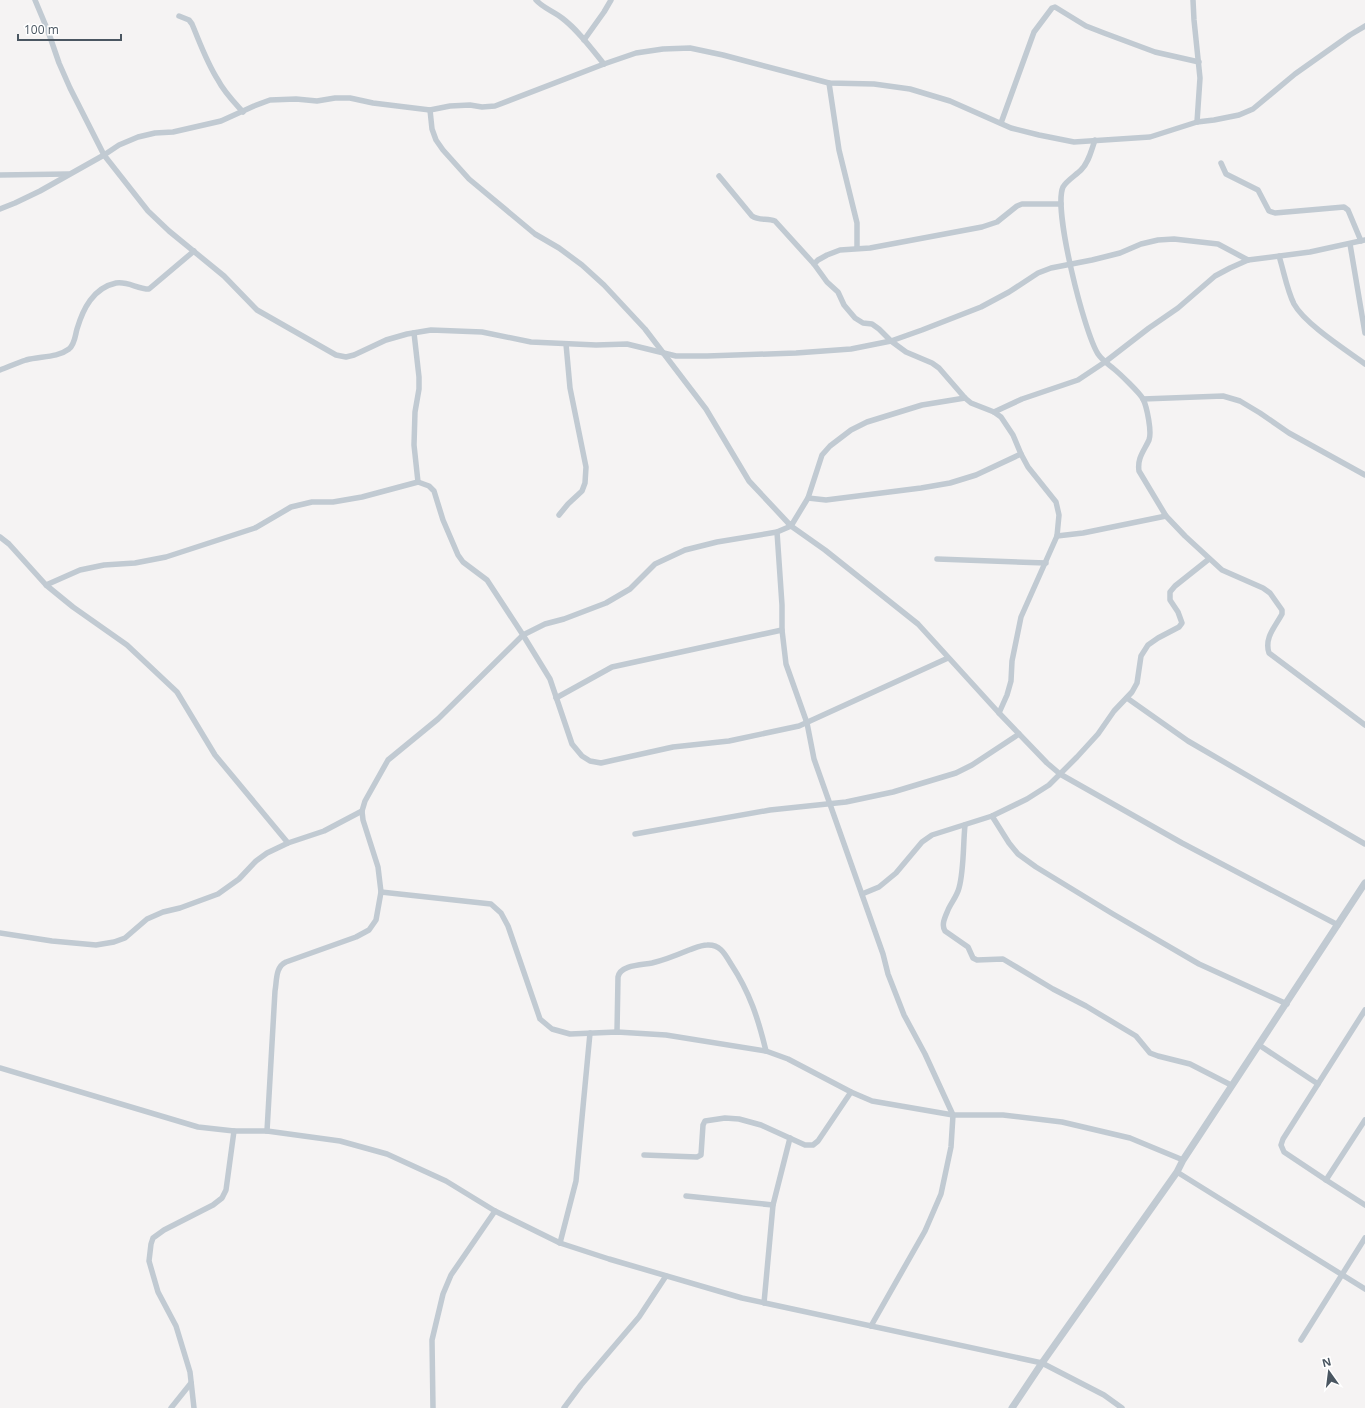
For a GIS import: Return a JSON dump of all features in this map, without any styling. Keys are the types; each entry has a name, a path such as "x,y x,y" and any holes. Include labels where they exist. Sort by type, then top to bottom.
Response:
{"street":[{"path":"35,0 70,88 104,155 148,211 224,276 257,310 336,355 346,357 354,355 386,340 431,330 482,332 531,342 566,344 627,344 676,356 796,353 851,349 891,341 981,307 1009,292 1038,273 1051,268 1120,253 1141,244 1164,240 1218,244 1248,260"},
{"path":"536,0 561,17 574,29 604,64"},
{"path":"584,40 611,0"},
{"path":"1193,0 1200,78 1197,122"},
{"path":"1001,124 1034,32 1052,8 1055,7 1086,26 1155,52 1199,62"},
{"path":"179,16 189,20 192,24 208,63 218,81 228,96 243,112"},
{"path":"0,209 34,194 119,145 138,136 193,129 221,121 270,100 317,101 335,98 350,98 373,103 430,110 450,106 495,106 636,53 663,49 690,48 723,55 830,83 874,84 910,89 950,101 1011,128 1074,142 1150,137 1197,122 1239,115 1253,109 1295,74 1350,34 1365,26"},
{"path":"830,83 839,150 857,223 857,248"},
{"path":"430,110 432,128 436,140 469,179 536,234 559,248 582,265 627,309 665,354 706,409 749,481 791,526 918,624 1047,763 1060,774 1182,844 1338,926"},
{"path":"1095,140 1087,163 1064,185 1062,192 1062,204 1070,264 1076,290 1094,348 1099,356 1143,399 1151,433 1140,456 1138,464 1139,471 1166,516 1209,559 1228,573 1263,588 1270,593 1282,610 1282,614 1267,640 1269,652 1365,725"},
{"path":"994,412 1022,399 1078,380 1105,362 1148,328 1178,308 1215,276 1248,260 1350,244 1363,240 1348,210 1344,207 1275,213 1269,211 1258,190 1226,174 1221,163"},
{"path":"0,175 69,174"},
{"path":"718,176 752,216 756,219 769,219 775,222 814,264 827,282 838,292 844,305 855,318 863,323 872,324 906,352 936,365 965,398 980,408 994,412 1001,417 1007,425 1021,454 1033,473 1056,502 1059,515 1057,536 1046,563 1027,600 1021,617 1012,660 1011,681 999,713"},
{"path":"814,264 827,255 840,250 870,248 982,227 997,222 1017,206 1022,204 1062,204"},
{"path":"1350,244 1365,333"},
{"path":"0,370 25,360 63,353 72,347 82,313 90,299 104,288 117,283 127,283 143,289 149,288 194,251"},
{"path":"1279,256 1291,296 1294,304 1300,312 1312,324 1365,364"},
{"path":"414,333 419,377 419,389 415,412 414,445 418,482"},
{"path":"559,516 568,504 582,491 585,483 586,467 570,388 566,344"},
{"path":"1143,399 1223,396 1240,401 1260,413 1289,434 1365,475"},
{"path":"267,1131 275,991 278,970 281,964 356,937 369,930 376,920 381,892 378,867 363,820 362,811 365,801 388,760 438,718 523,635 545,624 564,619 606,603 630,589 655,564 685,550 717,542 777,532 791,526 808,498 822,455 830,446 851,430 882,416 922,405 965,398"},
{"path":"808,498 826,500 950,483 976,475 1021,454"},
{"path":"46,585 80,570 104,565 135,563 166,557 255,528 291,507 312,502 333,502 362,497 418,482 429,486 434,491 443,520 458,555 463,562 487,580 523,635 550,679 572,744 582,756 590,761 601,763 673,747 728,741 807,723 948,658"},
{"path":"1057,536 1089,532 1166,516"},
{"path":"777,532 782,605 782,630 786,664 807,723 814,759 883,954 896,998 953,1115 951,1147 941,1194 925,1231 871,1326"},
{"path":"0,537 9,544 46,585 73,607 126,645 177,692 215,755 288,843"},
{"path":"937,559 1046,563"},
{"path":"862,894 878,887 896,873 922,842 932,835 992,816 1027,800 1060,774 1098,734 1114,711 1127,698 1138,683 1141,656 1148,645 1179,627 1182,623 1181,618 1170,600 1170,592 1175,586 1209,559"},
{"path":"556,698 612,667 782,630"},
{"path":"1127,698 1188,741 1365,844"},
{"path":"635,834 770,810 846,802 893,792 956,774 1019,734"},
{"path":"0,933 52,942 96,945 114,942 125,938 147,919 163,912 186,906 218,894 239,879 256,861 267,853 288,843 324,831 362,811"},
{"path":"992,816 1018,854 1036,866 1113,914 1199,964 1287,1004"},
{"path":"965,825 962,876 958,890 943,924 945,931 968,947 973,958 978,960 1003,959 1136,1036 1150,1052 1158,1056 1190,1064 1232,1085"},
{"path":"1012,1408 1177,1172 1183,1160 1287,1004 1365,883"},
{"path":"381,892 491,904 501,913 508,926 540,1019 552,1029 570,1034 617,1032 666,1035 766,1051 788,1059 851,1092 872,1101 953,1115 1003,1115 1062,1122 1130,1138 1183,1160"},
{"path":"617,1032 618,973 628,967 659,961 705,945 713,945 720,948 743,981 758,1020 766,1051"},
{"path":"1365,1010 1283,1139 1281,1145 1284,1152 1365,1205"},
{"path":"560,1243 576,1181 590,1033"},
{"path":"1259,1045 1318,1084"},
{"path":"0,1068 198,1127 234,1131 267,1131 340,1141 387,1154 446,1181 495,1211 560,1243 608,1259 742,1298 1042,1363 1104,1395 1122,1408"},
{"path":"644,1155 696,1157 701,1155 703,1125 705,1121 725,1118 739,1119 761,1125 805,1145 813,1145 818,1142 851,1092"},
{"path":"1326,1180 1365,1120"},
{"path":"194,1408 190,1372 176,1326 158,1292 149,1261 151,1244 153,1238 164,1230 213,1205 222,1198 226,1190 234,1131"},
{"path":"764,1303 774,1205 790,1138"},
{"path":"1177,1172 1365,1289"},
{"path":"686,1196 774,1205"},
{"path":"433,1408 432,1340 443,1294 451,1275 495,1211"},
{"path":"1301,1340 1365,1238"},
{"path":"564,1408 581,1385 639,1317 666,1276"},
{"path":"171,1408 191,1383"}]}
